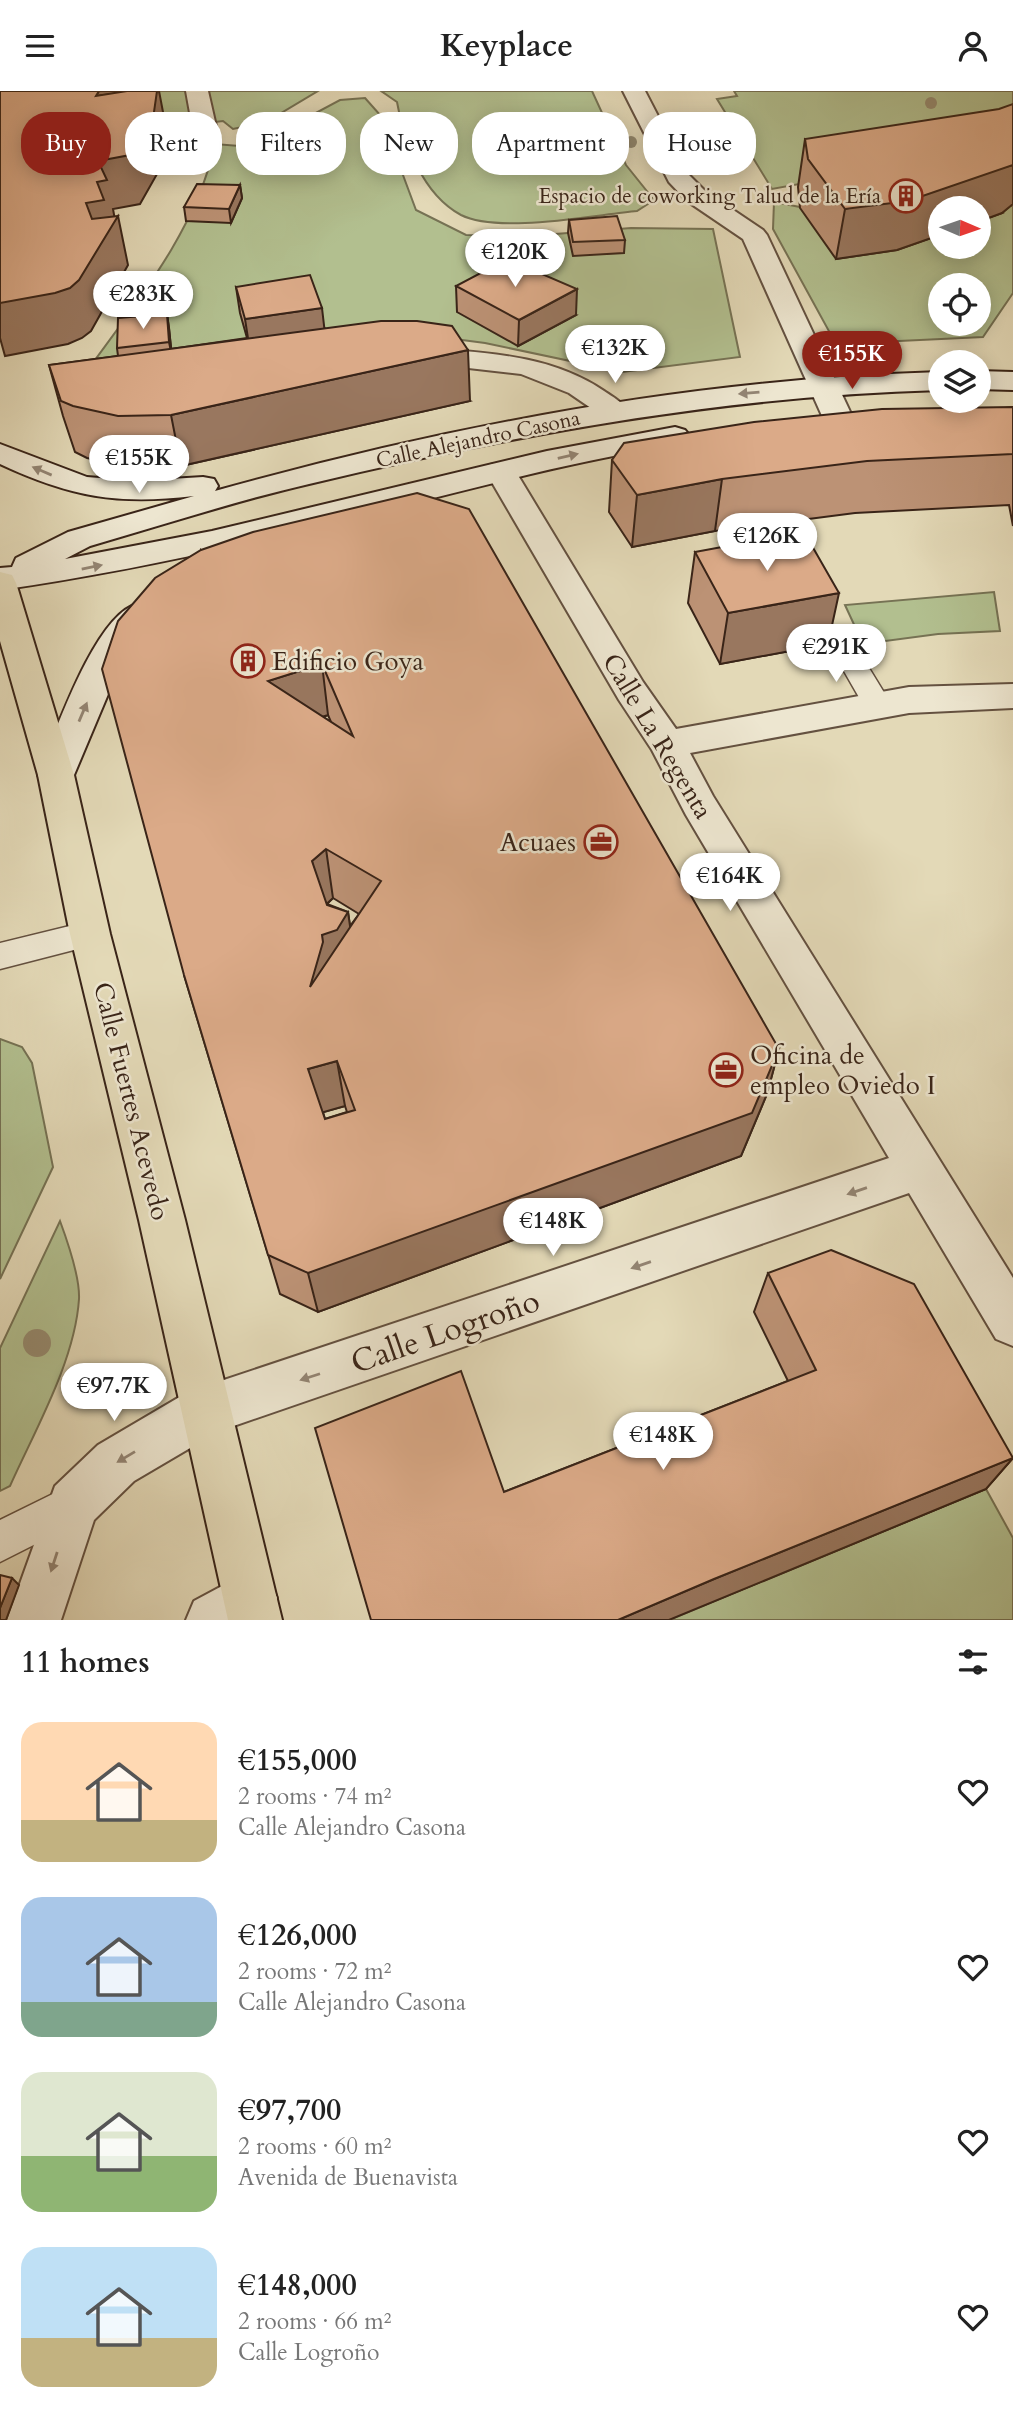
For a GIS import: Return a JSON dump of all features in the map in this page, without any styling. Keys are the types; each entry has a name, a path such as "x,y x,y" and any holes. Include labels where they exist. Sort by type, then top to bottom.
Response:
{"highway":[{"name":"Calle Fuertes Acevedo","path":"0,581 56,775 90,934 206,1410 240,1613"}],"street":[{"path":"197,91 201,112"},
{"path":"634,91 678,177 696,196 754,235 837,418"},
{"path":"390,355 526,366 579,387 614,411"},
{"path":"991,380 1013,381"},
{"name":"Calle Alejandro Casona","path":"0,581 79,539 302,476 614,411 821,386 928,382"},
{"name":"Calle Alejandro Casona","path":"0,581 89,568 575,454 699,433"},
{"name":"Calle Alejandro Casona","path":"0,453 70,483 97,488 156,491 302,476"},
{"name":"Calle Alejandro Casona","path":"56,775 112,643 143,609 173,586 501,472"},
{"name":"Calle La Regenta","path":"501,472 631,691 667,744 699,805 1013,1322"},
{"path":"667,744 909,700 1013,696"},
{"name":"Calle Logroño","path":"73,1504 116,1463 206,1410 921,1168"},
{"path":"34,1620 73,1504"}],"lane":[{"path":"838,638 878,706"},
{"path":"0,956 90,934"},
{"path":"0,1542 73,1504"}],"green space":[{"path":"149,91 318,91 283,112 236,112 236,128 233,129 222,121 222,112 144,112"},
{"path":"381,91 592,91 602,112 472,112 472,175 629,175 629,169 654,200 637,211 547,222 498,223 461,215 447,206 422,175 458,175 458,112 399,112 397,102"},
{"path":"734,91 1013,91 1013,141 993,149 772,189 756,163 756,112 725,112 717,99 737,96"},
{"path":"365,98 377,112 360,112 360,175 403,175 416,210 466,235 530,236 631,228 713,229 740,357 622,372 485,343 378,329 79,382 159,269 193,208 207,175 222,175 222,145 236,146 236,175 346,175 346,112 318,112 340,100"},
{"path":"774,202 928,232 928,259 991,259 991,217 1002,213 1013,204 1013,293 991,325 991,273 928,273 928,336 983,337 836,344 773,229"},
{"path":"994,592 1000,631 938,634 863,644 845,605"},
{"path":"0,1039 22,1047 32,1063 53,1167 0,1279"},
{"path":"60,1221 77,1281 79,1299 76,1323 62,1371 42,1419 10,1486 0,1491 0,1348"},
{"path":"986,1489 1013,1538 1013,1620 669,1620"}],"building":[{"path":"0,91 99,91 96,96 127,91 157,91 154,112 125,112 125,156 111,159 111,112 21,112 21,175 105,175 107,180 97,182 104,200 86,203 92,219 118,216 79,280 70,288 0,303"},
{"path":"1013,104 1013,165 908,201 845,209 808,159 805,139 999,109"},
{"path":"197,184 240,185 229,209 184,207"},
{"path":"617,216 625,240 573,242 569,220"},
{"path":"507,259 577,289 519,320 456,286"},
{"path":"310,275 322,308 245,319 236,287"},
{"path":"167,314 169,342 117,348 118,318"},
{"path":"381,321 417,321 452,326 468,350 171,415 118,416 73,406 61,401 49,365"},
{"path":"991,407 1013,407 1013,454 867,461 722,479 637,495 612,460 624,443 754,422 882,409 928,408 928,413 991,413"},
{"path":"417,493 469,509 779,1049 752,1113 308,1273 268,1255 184,975 102,669 118,621 155,578 201,550 253,532","holes":["322,664 353,736 268,681","326,849 381,881 310,987 323,942 322,935 337,930 348,912 327,905 312,861","337,1061 355,1110 325,1119 308,1069"]},
{"path":"804,532 839,593 728,613 695,552"},
{"path":"831,1250 914,1284 1013,1458 618,1620 371,1620 315,1428 461,1371 504,1492 816,1370 768,1273"},
{"path":"0,1575 12,1578 0,1608"}],"place":[{"name":"Espacio de coworking Talud de la Ería","path":"906,196"},
{"name":"Edificio Goya","path":"248,661"},
{"name":"Acuaes","path":"601,842"},
{"name":"Oficina de empleo Oviedo I","path":"726,1070"}]}
